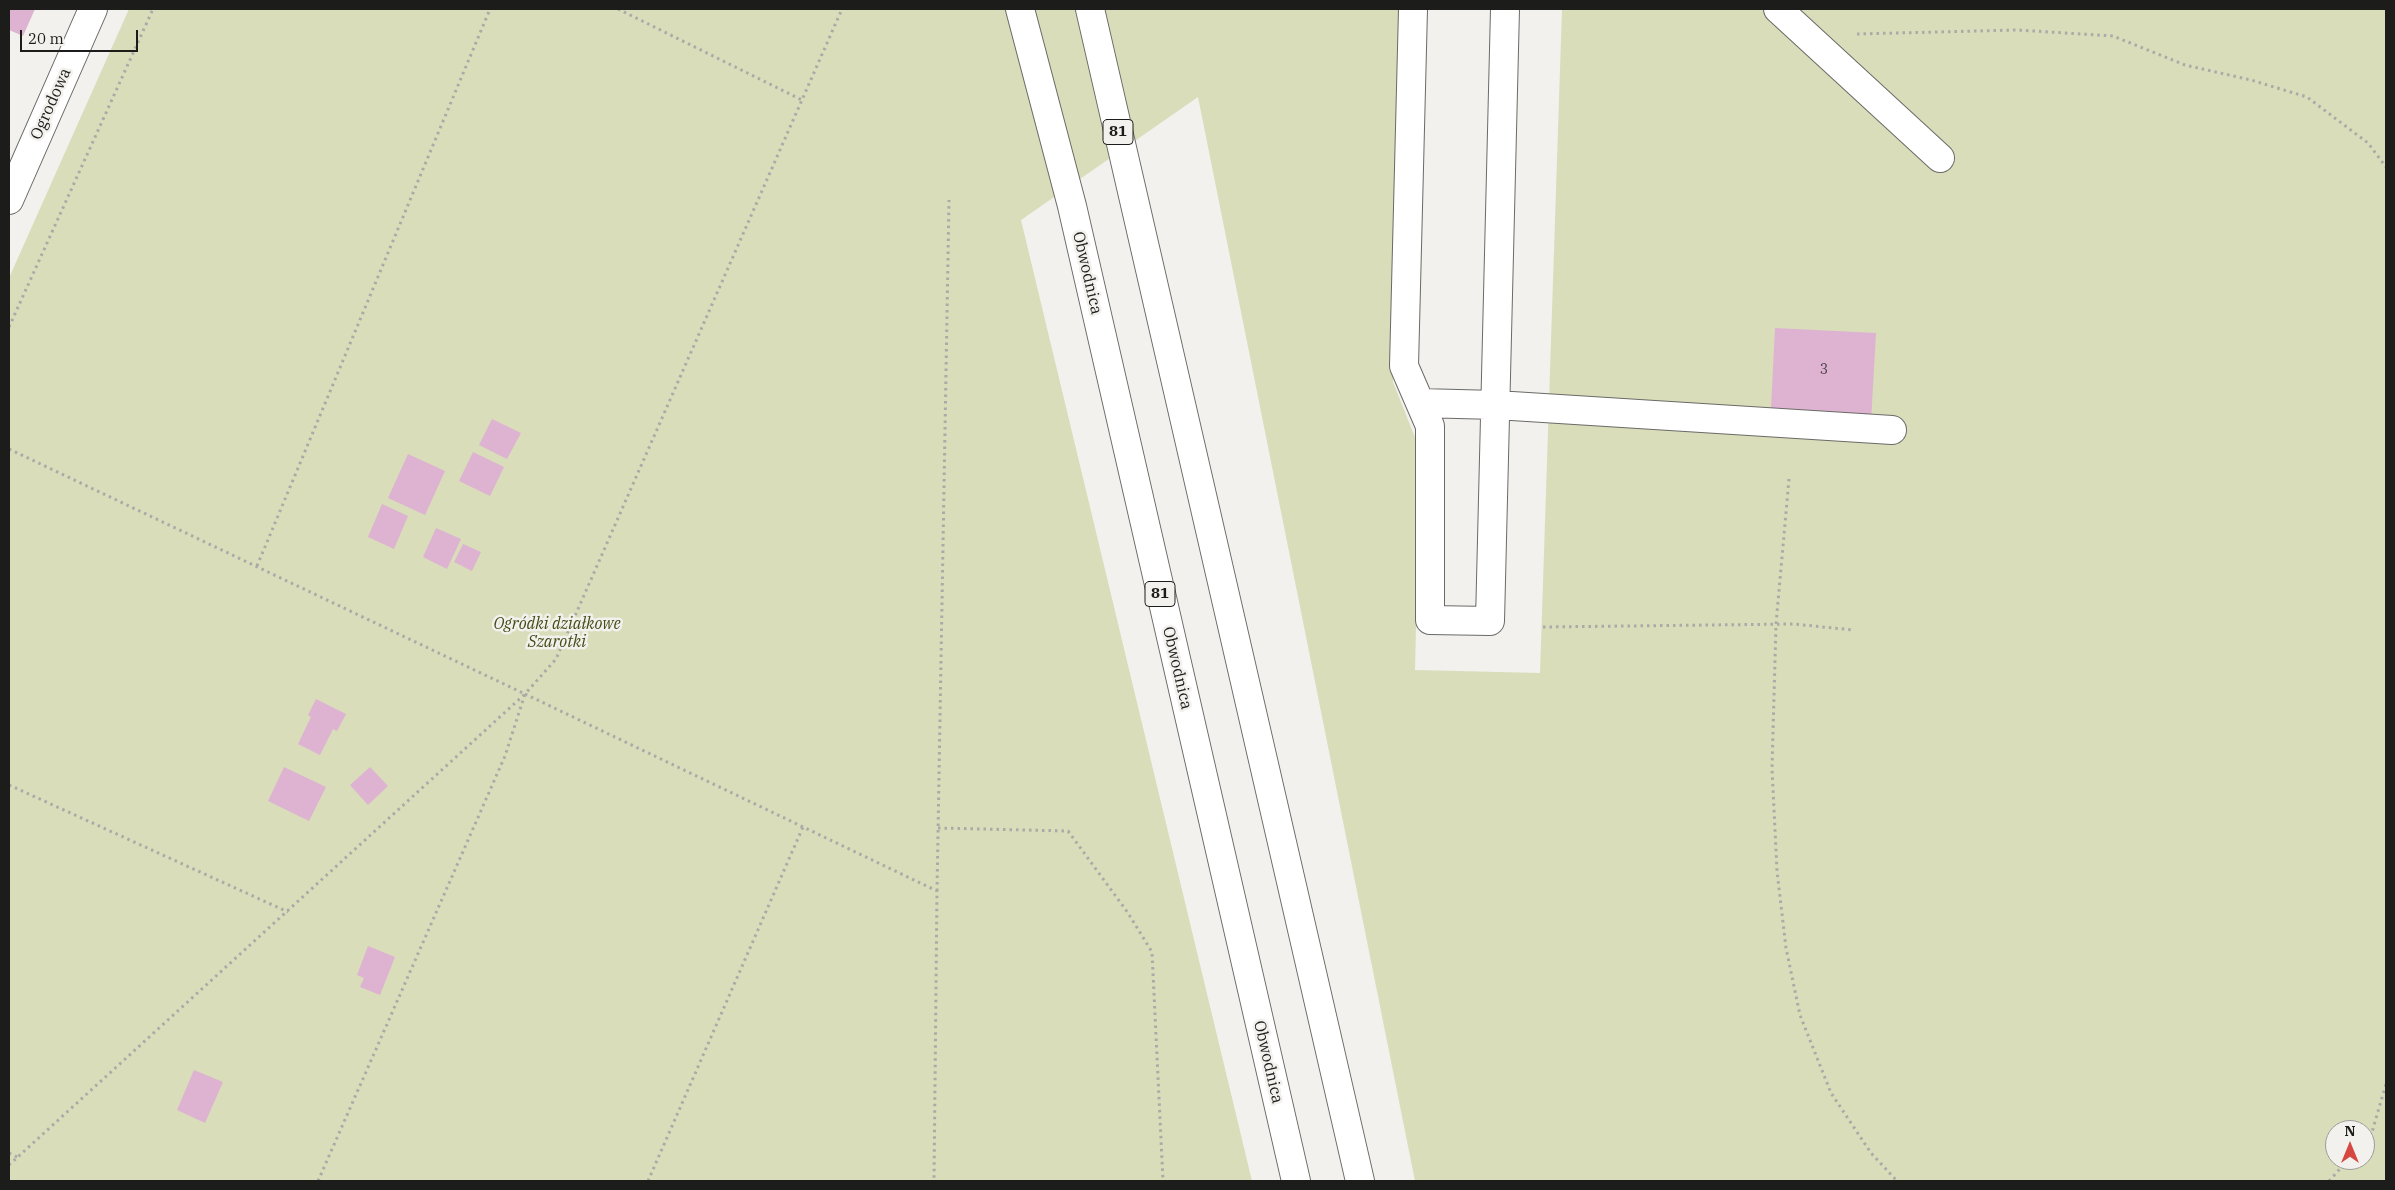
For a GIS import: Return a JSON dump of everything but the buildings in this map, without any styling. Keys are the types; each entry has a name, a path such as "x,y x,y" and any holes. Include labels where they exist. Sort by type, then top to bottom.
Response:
{"main road":[{"name":"Ogrodowa","path":"9,200 93,9"},
{"name":"Obwodnica","path":"1020,9 1072,206 1296,1181"},
{"name":"81","path":"1090,9 1360,1181"},
{"path":"1413,9 1404,366 1430,426 1430,620 1490,621 1505,9"},
{"path":"1778,9 1940,158"},
{"path":"1420,403 1496,405 1892,430"}],"path":[{"path":"9,327 153,9"},
{"path":"257,567 490,9"},
{"path":"618,9 802,100"},
{"path":"9,1165 525,694 556,659 842,9"},
{"path":"1806,35 2017,30 2113,36 2185,65 2251,80 2307,97 2368,143 2386,167"},
{"path":"934,1181 948,200"},
{"path":"9,449 937,891"},
{"path":"1789,480 1776,624 1772,768 1777,871 1786,948 1800,1015 1831,1093 1871,1153 1897,1181"},
{"path":"1543,627 1776,624 1854,630"},
{"path":"318,1181 505,756 525,694"},
{"path":"9,785 288,912"},
{"path":"648,1181 803,827"},
{"path":"938,828 1068,831 1128,913 1152,952 1163,1181"},
{"path":"2375,1122 2386,1084"},
{"path":"9,1153 17,1157"},
{"path":"2329,1181 2339,1170"}],"green space":[{"name":"Ogródki działkowe Szarotki","path":"129,9 1402,9 1393,382 1420,450 1415,670 1540,673 1562,9 2386,9 2386,1181 1415,1181 1198,97 1021,220 1252,1181 9,1181 9,278"}]}
